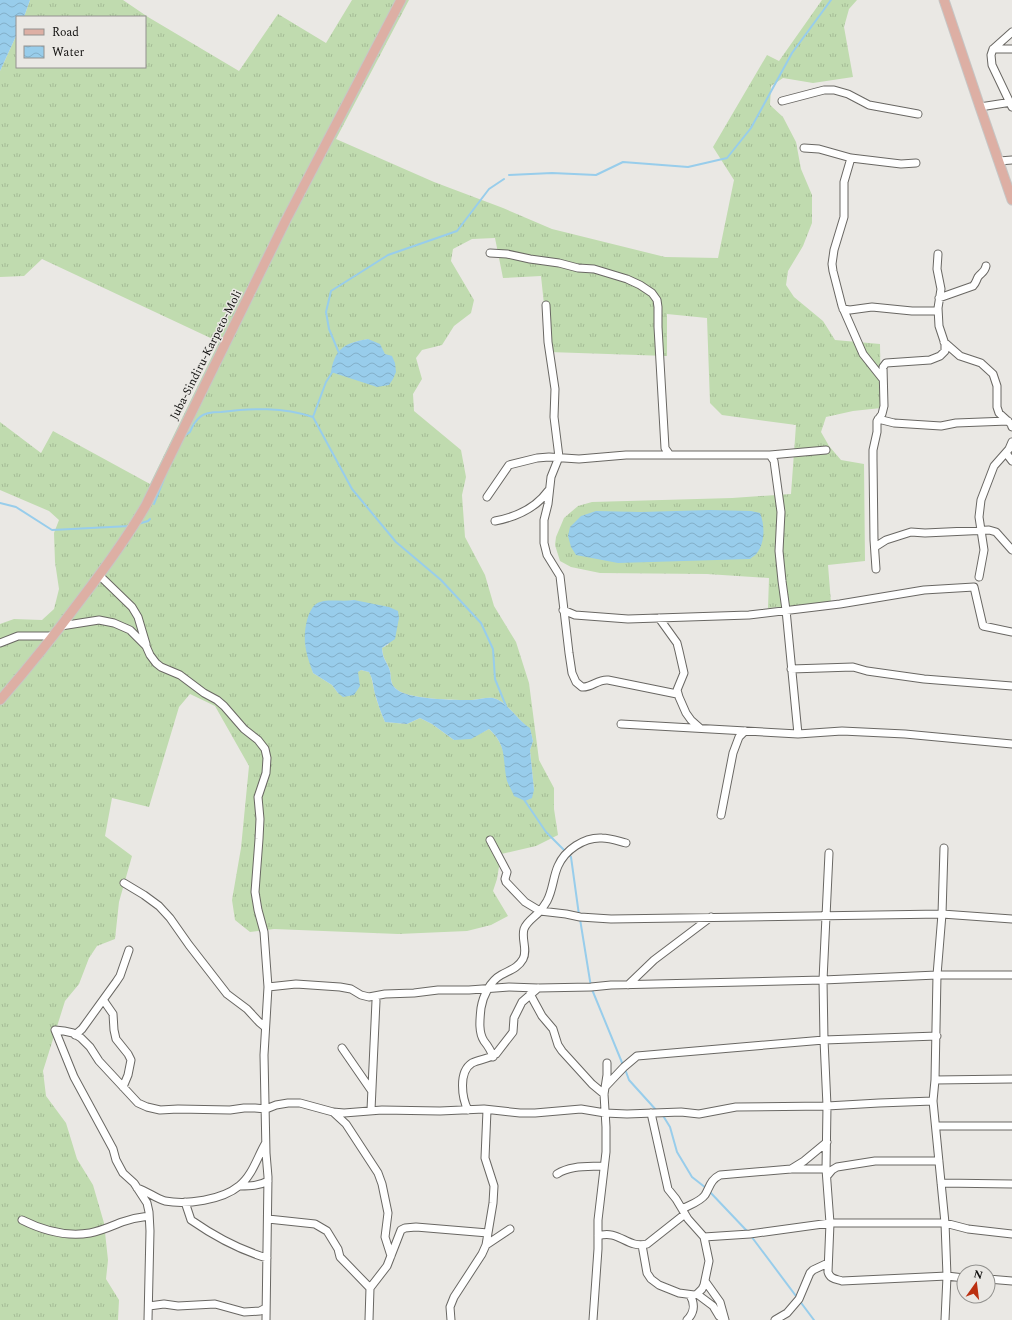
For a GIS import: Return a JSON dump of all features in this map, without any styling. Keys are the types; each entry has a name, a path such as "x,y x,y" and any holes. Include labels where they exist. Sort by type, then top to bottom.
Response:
{"main road":[{"name":"Juba-Sindiru-Karpeto-Moli","path":"0,700 61,626 119,548 146,505 286,220 402,0"},
{"path":"944,0 1012,200"}],"street":[{"path":"980,107 1011,104 992,65 991,55 993,49 1012,32"},
{"path":"993,49 1012,49"},
{"path":"782,101 824,90 834,90 848,94 869,105 918,114"},
{"path":"804,148 819,149 851,158 901,164 916,163"},
{"path":"851,158 844,182 843,222 834,250 832,264 843,309 863,354 883,378"},
{"path":"999,161 1012,160"},
{"path":"490,253 507,254 559,263 578,268 594,268 627,279 652,293 657,300 658,307 665,448 670,455"},
{"path":"938,254 937,269 941,289 938,312 939,326 945,348 940,356"},
{"path":"939,298 976,284 978,276 986,266"},
{"path":"546,306 548,342 555,389 554,417 559,457 553,471 548,504 543,524 544,543 547,555 560,576 572,673 578,685 585,687 603,679 677,694"},
{"path":"843,309 850,310 872,307 938,312"},
{"path":"944,342 960,356"},
{"path":"876,569 872,460 876,438 876,425 882,414 884,406 882,367 886,363 930,360 948,354 960,356 981,363 993,374 998,386 998,413 1010,424"},
{"path":"878,419 894,423 941,426 956,423 1010,424"},
{"path":"979,577 984,550 979,517 983,495 994,466 1006,453 1012,442"},
{"path":"487,497 509,465 537,458 559,457 578,459 626,455 770,455 826,450"},
{"path":"1006,453 1012,461"},
{"path":"770,455 774,461 781,512 779,551 798,734"},
{"path":"495,521 510,518 530,509 544,497 549,490"},
{"path":"875,547 886,540 911,532 925,533 989,530 996,532 1012,550"},
{"path":"99,575 132,607 138,617 146,646 156,663 161,667 180,675 204,693 217,700 244,729 258,740 264,749 267,758 266,773 258,797 260,819 255,892 264,932 268,987 265,1027 266,1144 268,1181 266,1320"},
{"path":"563,610 575,615 628,619 749,615 840,604 924,590 974,586 982,626 1012,632"},
{"path":"660,618 677,643 684,673 677,690 677,694 686,713 700,728"},
{"path":"61,626 105,620 130,630 146,646"},
{"path":"0,643 18,636 53,636"},
{"path":"791,669 853,667 867,671 924,678 1012,686"},
{"path":"621,724 798,734 842,731 873,732 1012,744"},
{"path":"720,815 733,753 739,737 745,731"},
{"path":"493,1056 480,1031 483,1000 488,988 500,976 516,968 524,958 525,927 540,911 550,894 557,867 567,852 589,840 600,838 612,839 626,843"},
{"path":"490,840 507,872 506,882 525,902 540,911 612,920 942,914 1012,919"},
{"path":"944,848 942,914 937,975 937,1036 933,1101 945,1223 947,1276 945,1320"},
{"path":"829,853 823,980 827,1106 826,1173 830,1223 828,1262 829,1275 833,1279 842,1281 947,1276 956,1277"},
{"path":"124,883 144,895 170,918 227,994 248,1009 258,1022 265,1027"},
{"path":"628,985 654,960 711,917"},
{"path":"75,1035 82,1029 104,1001 120,976 129,950"},
{"path":"268,987 296,984 340,987 351,989 360,995 369,997 385,994 438,990 469,990 509,987 538,988 823,980 937,975 1012,974"},
{"path":"468,1110 462,1093 466,1070 471,1064 493,1056 511,1034 514,1018 522,1002 538,988"},
{"path":"530,994 542,1016 553,1029 558,1045 562,1051 592,1084 604,1094"},
{"path":"104,1001 113,1014 116,1039 131,1060 128,1075 123,1086"},
{"path":"371,1110 376,1001"},
{"path":"148,1320 150,1216 147,1203 134,1183 123,1173 116,1160 113,1149 74,1077 55,1030 64,1031 75,1035 90,1047 99,1061 138,1103 160,1110 266,1109 276,1105 300,1103 333,1112 344,1113 371,1110 487,1110 520,1113 581,1109 605,1113 626,1114 681,1112 699,1114 736,1107 827,1106 933,1101"},
{"path":"606,1086 637,1056 824,1040 937,1036"},
{"path":"342,1048 371,1090"},
{"path":"593,1320 598,1220 604,1166 606,1127 604,1094 606,1086 607,1063"},
{"path":"935,1080 1012,1079"},
{"path":"450,1320 450,1307 454,1297 482,1254 486,1245 494,1186 485,1158 487,1110"},
{"path":"333,1112 346,1124 378,1173 382,1184 388,1213 385,1238 391,1256"},
{"path":"650,1113 668,1189 688,1219 704,1237 709,1261 705,1282 702,1290 693,1294"},
{"path":"936,1126 1012,1126"},
{"path":"791,1169 804,1161 827,1142"},
{"path":"137,1188 147,1191 155,1197 176,1202 197,1202 227,1194 240,1186 251,1171 266,1144"},
{"path":"598,1236 613,1234 633,1244 642,1246 647,1244 683,1211 701,1199 705,1195 707,1188 714,1178 720,1175 791,1169 826,1173 837,1167 875,1161 939,1161"},
{"path":"557,1174 564,1169 604,1166"},
{"path":"240,1186 252,1186 268,1181"},
{"path":"941,1183 1012,1184"},
{"path":"185,1202 191,1220 223,1239 251,1253 267,1258"},
{"path":"22,1220 38,1228 54,1233 74,1235 91,1233 123,1222 150,1216"},
{"path":"268,1219 315,1224 327,1231 338,1249 340,1256 370,1288"},
{"path":"704,1237 750,1234 830,1223 945,1223 968,1229 1012,1234"},
{"path":"369,1320 370,1288 387,1266 401,1230 416,1227 488,1233"},
{"path":"486,1245 510,1229"},
{"path":"642,1246 647,1273 651,1279 659,1285 679,1293 693,1294 713,1306 724,1320"},
{"path":"775,1320 787,1313 799,1299 810,1273 828,1262"},
{"path":"996,1280 1012,1281"},
{"path":"705,1282 720,1302 724,1320"},
{"path":"687,1320 692,1313 693,1294"},
{"path":"149,1306 164,1304 178,1306 215,1304 244,1312 260,1311 266,1308"}],"green space":[{"path":"30,0 123,0 148,17 239,71 278,14 326,43 352,0 409,0 336,139 434,182 503,208 552,229 665,257 718,258 734,180 713,147 767,55 779,61 822,0 857,0 849,9 844,27 853,77 813,83 783,78 771,86 770,105 783,117 796,142 801,169 812,195 812,223 803,246 788,271 786,285 794,297 823,321 835,340 880,344 881,408 853,411 826,417 821,432 829,446 841,460 864,464 865,561 828,565 831,603 768,608 769,578 707,574 600,573 571,567 560,561 555,545 556,537 564,518 578,506 592,502 732,498 791,494 796,425 722,415 710,403 707,318 667,314 667,356 549,352 541,276 503,278 495,238 472,239 453,249 451,261 474,300 471,313 454,326 442,345 422,350 416,358 422,379 413,394 414,411 461,450 466,477 462,495 465,537 485,575 494,606 516,642 529,683 539,760 554,788 554,809 558,835 536,846 501,854 497,879 493,891 508,916 491,925 467,931 398,934 274,929 250,932 235,920 232,900 241,848 249,766 215,706 190,694 179,707 149,807 112,798 105,836 132,856 119,902 115,939 97,946 89,958 79,984 65,1001 43,1071 46,1096 66,1123 77,1159 93,1185 104,1223 108,1260 106,1279 119,1300 118,1320 0,1320 0,624 14,619 42,620 54,609 59,589 55,562 54,533 59,520 49,511 0,490 0,422 41,453 53,431 150,484 219,342 42,259 24,276 0,277 0,71 16,36 16,68 146,68 146,16 24,16","holes":["368,339 385,354 342,350 358,341","354,600 389,644 382,648 382,651 390,670 393,686 401,692 420,697 454,700 493,698 503,703 530,729 533,741 530,750 534,790 508,782 502,747 495,735 489,729 481,733 454,740 432,724 420,718 407,724 385,722 376,698 369,672 361,670 357,672 338,693 332,685 313,673 305,643 320,602 344,602"]}],"water":[{"path":"0,0 30,0 24,16 16,16 16,36 0,71"},
{"path":"368,339 380,344 385,354 392,356 395,363 396,372 389,385 377,387 331,372 335,357 342,348 353,342"},
{"path":"710,510 751,511 760,513 763,523 763,539 760,549 756,554 750,559 618,563 576,555 571,547 568,536 570,527 581,516 596,511 641,512"},
{"path":"354,600 389,607 398,611 399,618 395,639 382,648 390,671 392,683 395,688 409,695 420,697 454,700 493,698 503,703 530,728 533,741 530,750 534,790 532,798 525,801 514,796 507,781 502,747 495,735 489,729 471,739 454,740 432,724 420,718 407,724 385,722 377,701 369,672 361,670 358,672 360,686 354,695 343,697 332,685 313,673 308,659 305,643 307,620 312,608 316,604 324,601"}],"waterway":[{"path":"509,175 552,173 596,175 623,162 688,167 727,158 751,128 792,53 831,0"},
{"path":"339,353 329,329 326,312 331,291 388,255 457,231 489,189 504,179"},
{"path":"313,417 326,382 333,371"},
{"path":"184,436 190,432 195,422 200,417 213,413 267,409 290,411 313,417 352,489 396,542 441,580 481,623 493,649 495,679 506,706"},
{"path":"154,504 166,474"},
{"path":"0,503 16,507 52,530 130,526"},
{"path":"138,524 150,519"},
{"path":"524,799 546,832 566,852"},
{"path":"569,855 571,857 579,915"},
{"path":"580,919 591,987 623,1065"},
{"path":"625,1069 629,1080 657,1111"},
{"path":"662,1114 670,1127 677,1152 692,1177 706,1188"},
{"path":"709,1191 747,1231"},
{"path":"751,1236 814,1320"}]}
